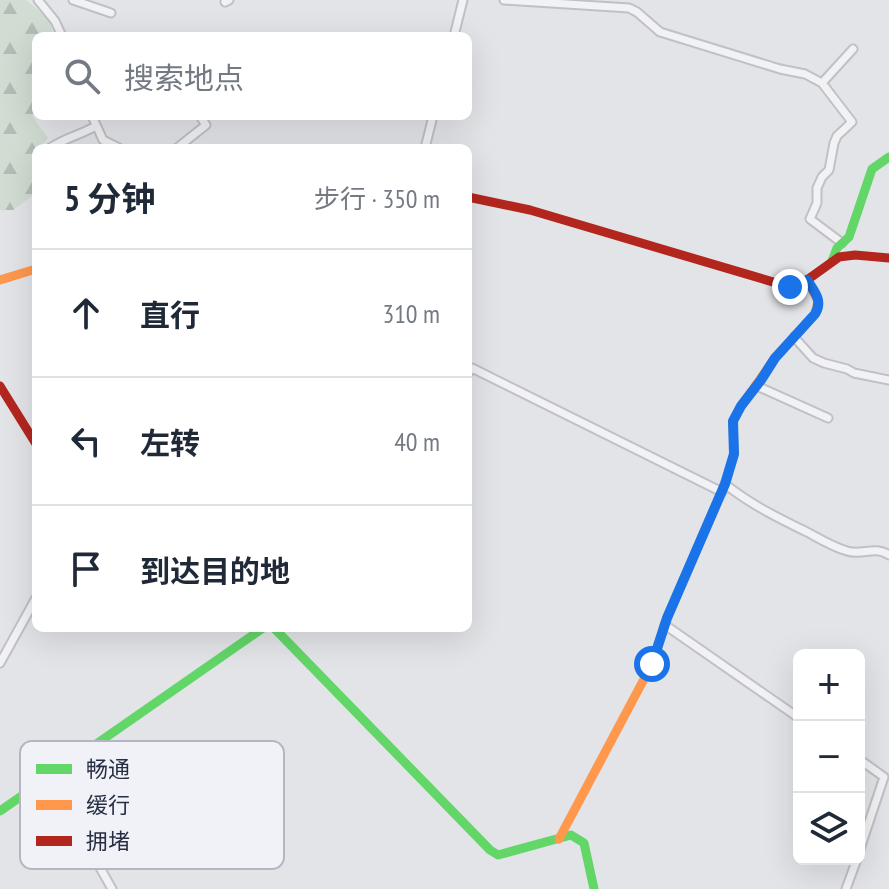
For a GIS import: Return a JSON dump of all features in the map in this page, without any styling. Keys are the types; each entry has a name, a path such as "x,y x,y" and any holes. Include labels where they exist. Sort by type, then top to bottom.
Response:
{"street":[{"path":"38,0 60,32"},
{"path":"73,0 111,13"},
{"path":"455,32 463,0"},
{"path":"504,0 629,8 660,32 805,74 822,83 852,122 837,136 829,170 817,188 817,203 810,219 842,243"},
{"path":"822,83 853,49"},
{"path":"94,120 103,140 111,144"},
{"path":"182,144 206,125 203,120"},
{"path":"426,144 432,120"},
{"path":"56,144 96,126"},
{"path":"831,264 837,248 849,237 872,169 889,157"},
{"path":"472,198 530,210 790,287 807,280 839,257 889,258"},
{"path":"0,280 32,270"},
{"path":"559,839 652,664 665,625 724,488 734,454 733,421 775,358 818,308 818,298 807,280"},
{"path":"794,337 813,358 824,363 889,380"},
{"path":"472,368 724,488 833,545 851,553 874,549 889,555"},
{"path":"0,386 32,438"},
{"path":"757,386 828,418"},
{"path":"0,663 32,605"},
{"path":"665,625 793,714"},
{"path":"101,741 257,632"},
{"path":"278,632 490,850 498,855 571,835 584,843 594,889"},
{"path":"865,763 886,779 865,836"},
{"path":"0,811 20,797"},
{"path":"846,889 855,865"},
{"path":"101,869 112,889"}],"green space":[{"path":"0,0 26,0 48,18 53,32 32,32 32,120 48,138 43,144 32,144 32,196 13,210 0,210"}],"traffic: fast":[{"path":"832,261 837,248 849,237 872,169 889,157"},
{"path":"101,741 257,632"},
{"path":"278,632 490,850 498,855 571,835 584,843 594,889"},
{"path":"0,811 20,797"}],"traffic: slow":[{"path":"0,280 32,270"},
{"path":"559,839 652,664 667,618 725,484 734,454 733,421 775,358 815,314 818,301 807,280"}],"traffic: jam":[{"path":"472,198 530,210 790,287 807,280 839,257 889,258"},
{"path":"0,386 32,438"}],"route":[{"path":"652,664 667,618 725,484 734,454 733,421 775,358 818,308 818,298 807,280 790,287"}]}
